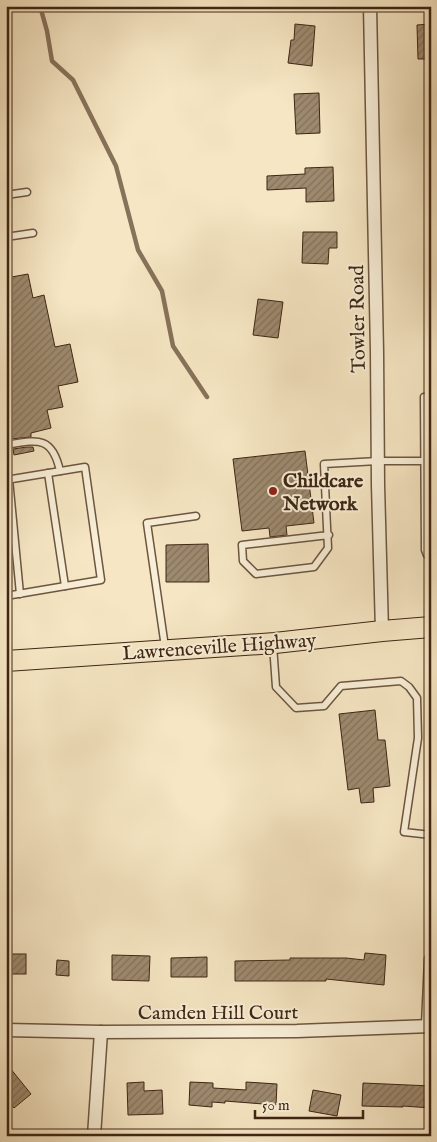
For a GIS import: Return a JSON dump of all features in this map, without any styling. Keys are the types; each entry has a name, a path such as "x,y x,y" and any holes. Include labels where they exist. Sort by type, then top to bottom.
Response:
{"main road":[{"name":"Lawrenceville Highway","path":"6,661 272,643 431,627"}],"street":[{"name":"Towler Road","path":"370,6 382,632"},
{"path":"429,1026 431,959"},
{"name":"Camden Hill Court","path":"6,1030 101,1032 297,1031 429,1026"},
{"path":"94,1136 101,1032"}],"lane":[{"path":"6,195 27,192"},
{"path":"6,237 32,233"},
{"path":"424,397 428,461 425,550 426,555 431,558"},
{"path":"6,445 37,441 48,445 58,460 60,471"},
{"path":"328,535 242,545 242,561 256,574 314,567 328,548 328,535 324,464 428,461"},
{"path":"6,596 20,594 101,580 85,467 8,479 20,594"},
{"path":"48,473 65,586"},
{"path":"166,650 147,523 196,516"},
{"path":"272,643 276,687 296,708 324,706 341,686 401,681 409,687 417,698 418,738 404,832 431,835"}],"building":[{"path":"295,24 315,26 312,66 288,63 291,40 294,40"},
{"path":"431,24 431,59 418,59 417,25"},
{"path":"319,93 320,133 296,134 294,94"},
{"path":"333,167 334,201 306,202 306,188 267,190 267,176 305,174 305,168"},
{"path":"303,232 337,232 337,248 329,248 328,264 302,263"},
{"path":"28,274 33,298 44,295 55,347 70,344 78,382 58,386 63,407 47,410 51,428 31,433 31,437 11,439 11,437 6,438 6,278"},
{"path":"258,299 283,302 278,338 253,335"},
{"path":"33,447 34,451 14,455 13,449"},
{"name":"Childcare Network","path":"305,451 314,523 286,526 287,535 270,537 269,528 242,531 233,459"},
{"path":"208,544 209,582 166,582 166,545"},
{"path":"375,710 378,740 385,740 390,786 373,788 374,802 361,803 359,788 348,790 339,714"},
{"path":"365,953 386,955 384,985 326,979 326,981 235,981 235,961 290,960 290,958 346,958 364,960"},
{"path":"6,954 26,954 26,974 6,974"},
{"path":"112,955 150,956 149,981 112,980"},
{"path":"207,957 207,977 171,977 171,958"},
{"path":"57,960 69,961 69,976 56,975"},
{"path":"6,1063 31,1094 14,1108 6,1099"},
{"path":"144,1082 144,1091 162,1090 163,1114 128,1115 127,1083"},
{"path":"190,1082 213,1083 213,1088 246,1090 246,1082 277,1084 276,1105 225,1101 225,1103 212,1102 212,1107 189,1105"},
{"path":"363,1083 431,1086 431,1108 362,1106"},
{"path":"313,1090 341,1095 337,1116 309,1111"}],"waterway":[{"path":"40,6 47,31 52,61 73,80 116,166 138,250 162,291 173,346 207,397"}],"place":[{"name":"Childcare Network","path":"273,491"}]}
